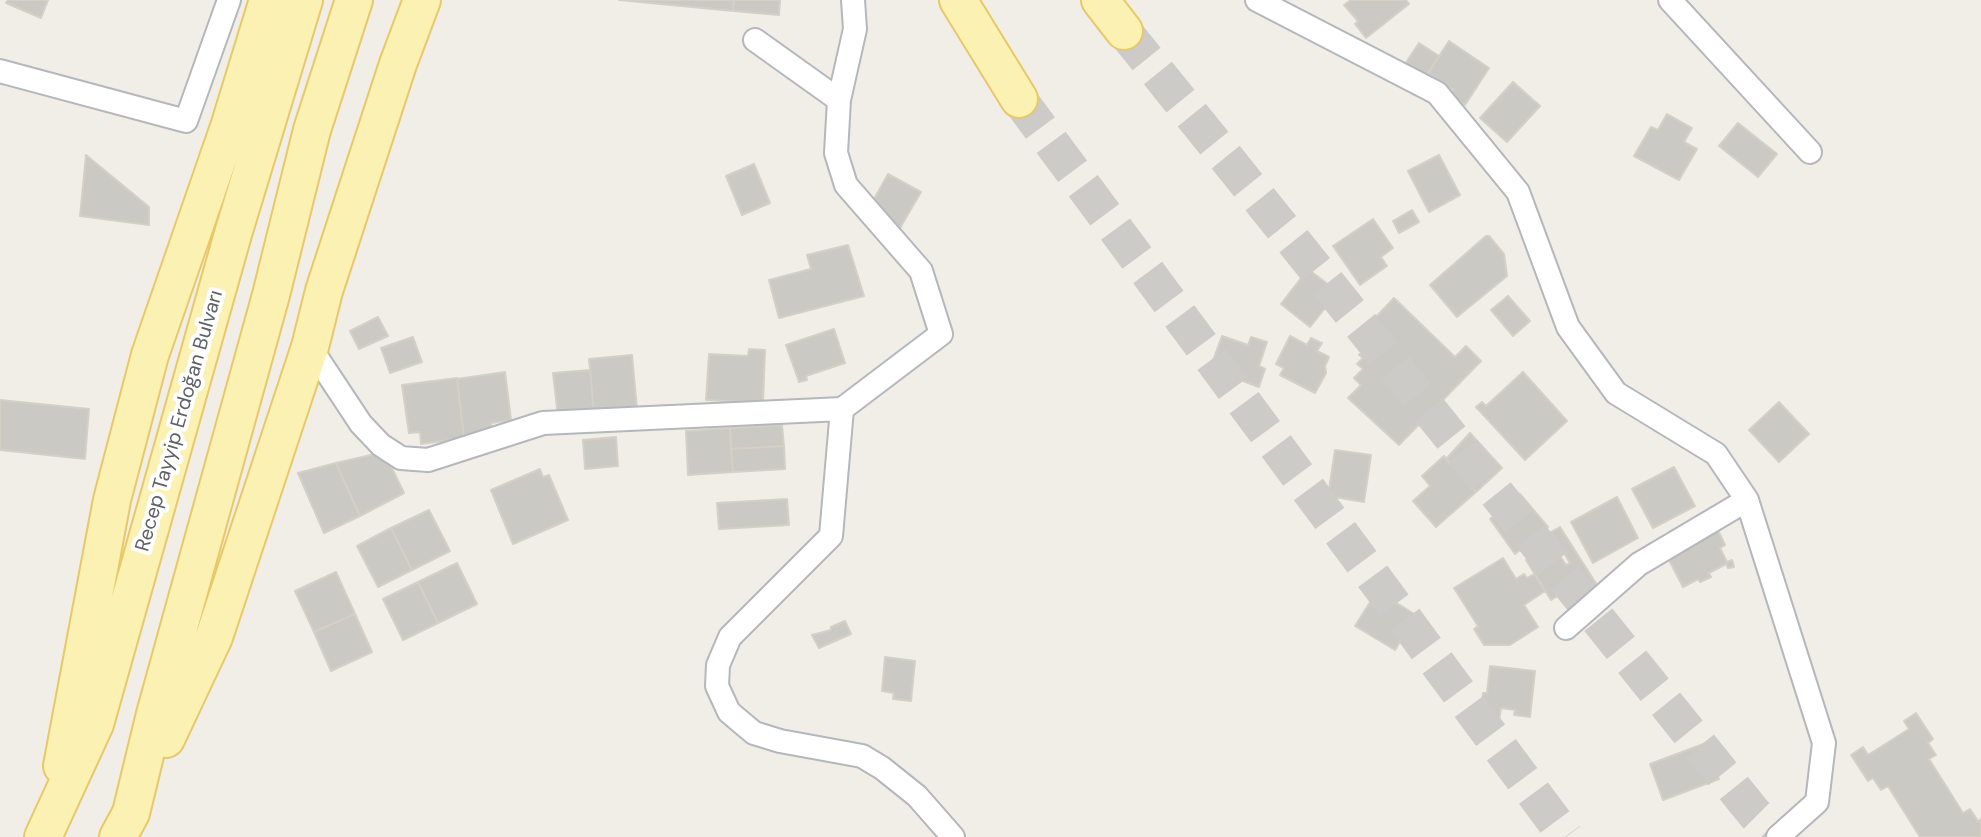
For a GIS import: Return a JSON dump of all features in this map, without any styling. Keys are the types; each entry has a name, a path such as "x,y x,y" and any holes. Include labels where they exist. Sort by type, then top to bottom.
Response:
{"main road":[{"path":"48,827 112,500 146,369 229,127 268,0"},
{"name":"Recep Tayyip Erdoğan Bulvarı","path":"48,827 95,724 233,234 304,0"},
{"path":"125,825 271,295 312,130 354,0"},
{"path":"125,825 214,637 310,347 324,291 398,64 422,0"},
{"path":"958,0 1019,99"},
{"path":"1100,0 1124,31"}],"street":[{"path":"0,71 186,121 229,0"},
{"path":"310,347 361,424 381,445 401,458 428,460 543,423 842,409 941,334 921,271 846,185 836,153 839,100 855,29 853,0"},
{"path":"1257,0 1437,93 1518,192 1568,327 1616,393 1716,454 1747,500 1824,743 1817,802 1778,837"},
{"path":"1670,0 1810,152"},
{"path":"755,40 839,100"},
{"path":"842,409 831,536 730,637 718,665 717,686 729,712 754,733 780,741 862,756 882,768 917,796 953,837"},
{"path":"1566,628 1639,564 1747,500"}],"building":[{"path":"8,0 48,0 41,18 6,3"},
{"path":"619,0 734,0 733,11"},
{"path":"734,0 780,0 779,15 733,11"},
{"path":"1351,0 1406,0 1409,4 1366,38 1355,24 1358,21 1344,5"},
{"path":"1449,41 1489,68 1465,105 1450,95 1453,90 1428,73"},
{"path":"1419,43 1439,56 1424,80 1403,67"},
{"path":"1513,82 1540,106 1507,142 1480,118"},
{"path":"1667,114 1692,128 1684,142 1697,149 1679,180 1634,156 1651,127 1658,130"},
{"path":"1738,123 1777,154 1758,177 1719,146"},
{"path":"86,155 149,207 149,225 80,216"},
{"path":"1439,155 1460,195 1429,212 1408,171"},
{"path":"754,164 770,203 742,215 726,176"},
{"path":"888,174 921,192 900,228 874,213 872,203"},
{"path":"1412,210 1419,222 1399,233 1393,221"},
{"path":"1373,219 1393,248 1381,257 1387,266 1360,285 1333,246"},
{"path":"1486,236 1504,254 1507,276 1457,317 1430,285"},
{"path":"848,245 864,296 779,318 769,280 811,269 807,255"},
{"path":"1308,269 1338,292 1310,327 1281,304"},
{"path":"1508,296 1530,321 1513,336 1491,310"},
{"path":"1394,298 1455,357 1466,346 1481,361 1399,445 1348,398 1361,385 1354,378 1363,369 1357,364 1363,358 1359,355 1364,344 1357,337"},
{"path":"378,317 388,336 359,349 350,331"},
{"path":"834,329 845,363 806,376 807,380 799,382 786,345"},
{"path":"1222,336 1248,345 1251,337 1267,342 1259,366 1265,369 1259,387 1210,369"},
{"path":"1290,336 1307,345 1311,338 1322,343 1317,351 1329,357 1326,373 1315,393 1280,375 1284,368 1276,364"},
{"path":"413,337 422,362 390,373 381,348"},
{"path":"749,349 765,350 763,403 706,400 709,354 748,356"},
{"path":"632,355 637,409 594,413 589,359"},
{"path":"590,370 594,413 558,417 553,373"},
{"path":"505,372 511,420 491,423 493,434 464,438 457,379"},
{"path":"1523,372 1567,421 1525,460 1476,407 1482,402 1486,406"},
{"path":"457,378 464,438 421,444 420,432 409,433 402,385"},
{"path":"0,400 89,409 85,459 0,450"},
{"path":"1779,402 1809,434 1779,462 1749,430"},
{"path":"782,425 784,446 731,449 730,428"},
{"path":"730,428 733,472 688,475 686,431"},
{"path":"1470,433 1502,468 1476,492 1446,459"},
{"path":"616,437 618,466 585,469 583,440"},
{"path":"784,446 785,469 733,472 731,449"},
{"path":"1335,450 1371,455 1364,502 1328,496"},
{"path":"384,452 404,493 360,516 336,463"},
{"path":"1444,456 1476,492 1436,527 1413,501 1430,486 1422,476"},
{"path":"336,463 360,516 324,533 298,473"},
{"path":"1674,467 1695,506 1653,528 1632,489"},
{"path":"540,469 543,477 549,475 568,520 513,544 491,490"},
{"path":"1520,494 1548,527 1515,554 1490,519"},
{"path":"1617,497 1638,538 1593,563 1571,522"},
{"path":"787,499 789,525 719,529 717,503"},
{"path":"429,510 450,551 412,570 391,528"},
{"path":"1716,526 1725,545 1720,548 1727,562 1732,560 1734,567 1728,568 1726,564 1709,573 1711,577 1700,582 1698,579 1683,587 1666,554"},
{"path":"1560,527 1597,585 1588,591 1582,581 1551,600 1526,560 1552,544 1566,565 1570,563 1551,532"},
{"path":"391,528 412,570 378,587 357,546"},
{"path":"1503,558 1516,579 1524,574 1527,578 1534,574 1545,591 1524,605 1538,627 1510,645 1484,645 1474,629 1478,626 1454,588"},
{"path":"457,563 477,604 438,623 418,582"},
{"path":"336,572 355,614 314,632 295,591"},
{"path":"418,582 438,623 403,640 383,599"},
{"path":"1377,591 1416,615 1395,650 1355,626"},
{"path":"355,614 372,652 331,671 314,632"},
{"path":"845,621 851,634 819,648 812,635 831,630 831,627"},
{"path":"885,657 915,661 911,701 893,699 894,693 882,691"},
{"path":"1490,666 1535,671 1530,717 1514,715 1515,710 1501,708 1499,721 1480,719"},
{"path":"1916,713 1933,739 1928,743 1936,755 1929,759 1963,813 1970,809 1978,821 1981,819 1981,837 1920,837 1888,786 1881,790 1873,778 1868,781 1851,755 1863,747 1868,755 1909,729 1904,721"},
{"path":"1706,743 1719,779 1663,800 1650,764"}],"tunnel":[{"path":"1124,31 1754,813 1778,837"},
{"path":"1019,99 1566,837"}]}
